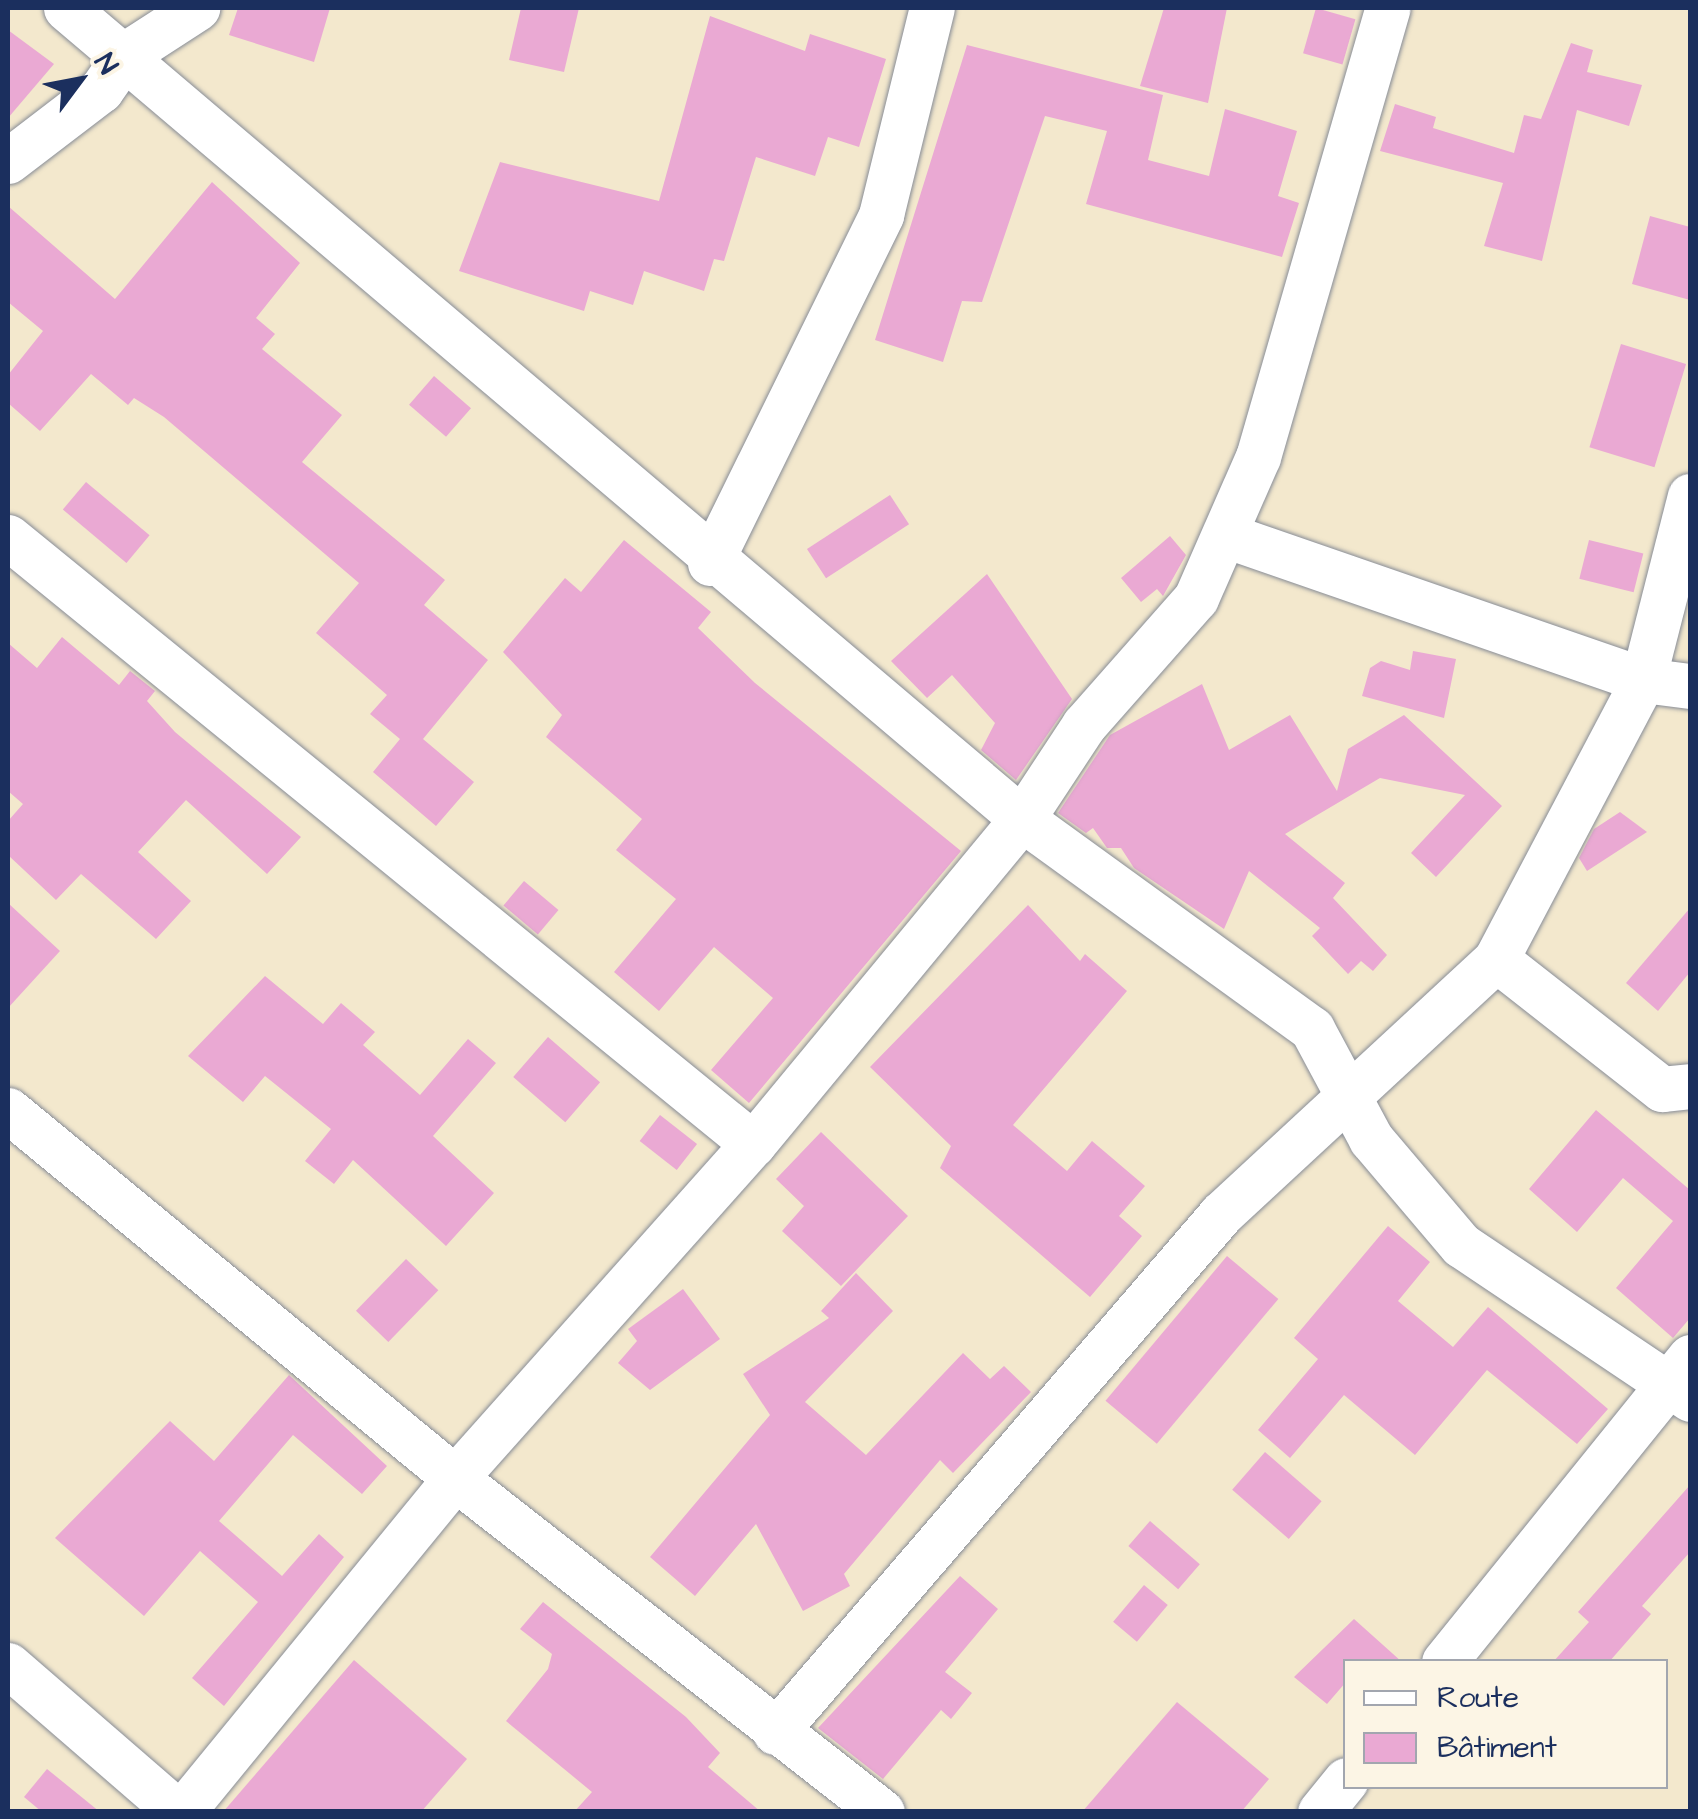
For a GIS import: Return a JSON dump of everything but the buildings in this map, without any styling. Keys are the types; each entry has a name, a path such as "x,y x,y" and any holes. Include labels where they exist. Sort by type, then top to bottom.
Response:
{"street":[{"path":"66,8 126,54 710,563 1022,820 1312,1029 1351,1103 1408,1190 1461,1245 1562,1321 1682,1379 1447,1659"},
{"path":"8,161 100,90 126,54 197,8"},
{"path":"710,563 882,215 932,8"},
{"path":"8,1665 180,1812 454,1478 753,1144 1022,820 1084,725 1196,598 1264,438 1388,8"},
{"path":"775,1732 1222,1214 1351,1103 1496,959 1643,680 1690,496"},
{"path":"1225,535 1643,680 1690,686"},
{"path":"8,537 753,1144"},
{"path":"1496,959 1662,1089 1690,1086"},
{"path":"8,1110 454,1478 882,1812"},
{"path":"1320,1812 1343,1784"}]}
